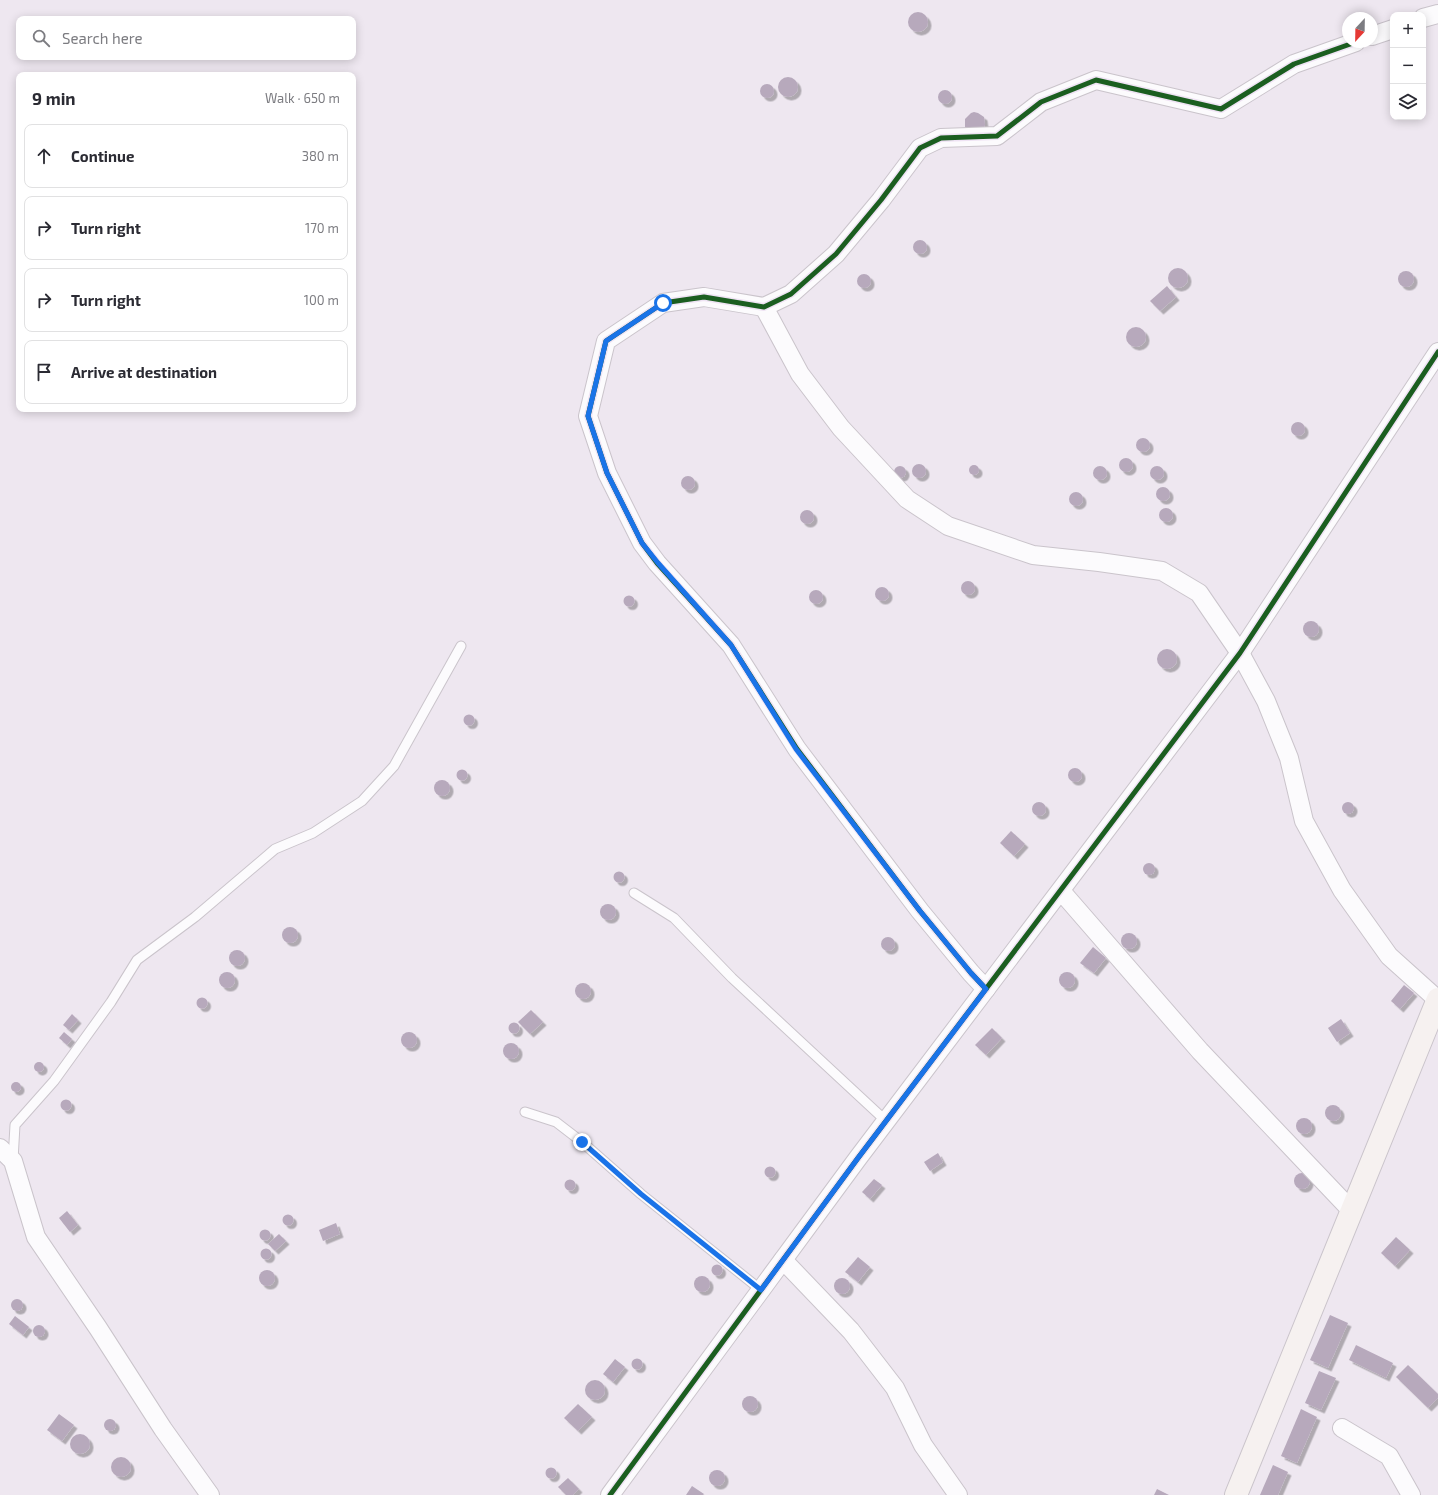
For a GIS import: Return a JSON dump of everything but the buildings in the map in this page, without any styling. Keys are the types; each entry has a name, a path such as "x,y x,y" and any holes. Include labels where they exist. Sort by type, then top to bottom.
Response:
{"street":[{"path":"1426,17 1438,14"},
{"path":"1378,34 1390,30"},
{"path":"986,989 920,911 796,749 731,645 642,543 607,473 588,416 606,341 663,303 704,297 764,307 791,294 836,254 881,200 920,148 941,138 997,136 1040,102 1096,80 1220,109 1294,64 1342,47"},
{"path":"764,307 800,374 841,428 908,499 948,526 1033,555 1162,571 1200,594 1240,653 1266,701 1289,758 1304,821 1342,890 1389,956 1438,1000 1351,1210 1236,1495"},
{"path":"610,1495 886,1121 1240,653 1438,352"},
{"path":"1060,891 1200,1051 1351,1210"},
{"path":"6,1154 36,1237 98,1328 163,1429 210,1495"},
{"path":"783,1260 851,1331 895,1388 923,1446 958,1495"},
{"path":"1342,1428 1389,1456 1411,1495"}],"lane":[{"path":"6,1154 14,1125 54,1081 111,1002 137,960 195,917 275,849 313,833 362,801 394,766 461,646"},
{"path":"634,893 674,918 732,978 886,1121"},
{"path":"525,1112 556,1122 567,1130 641,1194 761,1290"}],"cycle path":[{"path":"986,989 920,911 797,749 731,645 657,563 642,543 607,473 588,416 606,341 663,303 704,297 764,307 791,294 836,254 881,200 920,148 941,138 997,136 1041,102 1096,80 1221,109 1294,64 1342,47"},
{"path":"610,1495 858,1158 1240,653 1438,352"}],"route":[{"path":"582,1142 641,1194 761,1290 858,1158 986,989 920,911 796,749 731,645 642,543 607,473 588,416 606,341 663,303"}]}
